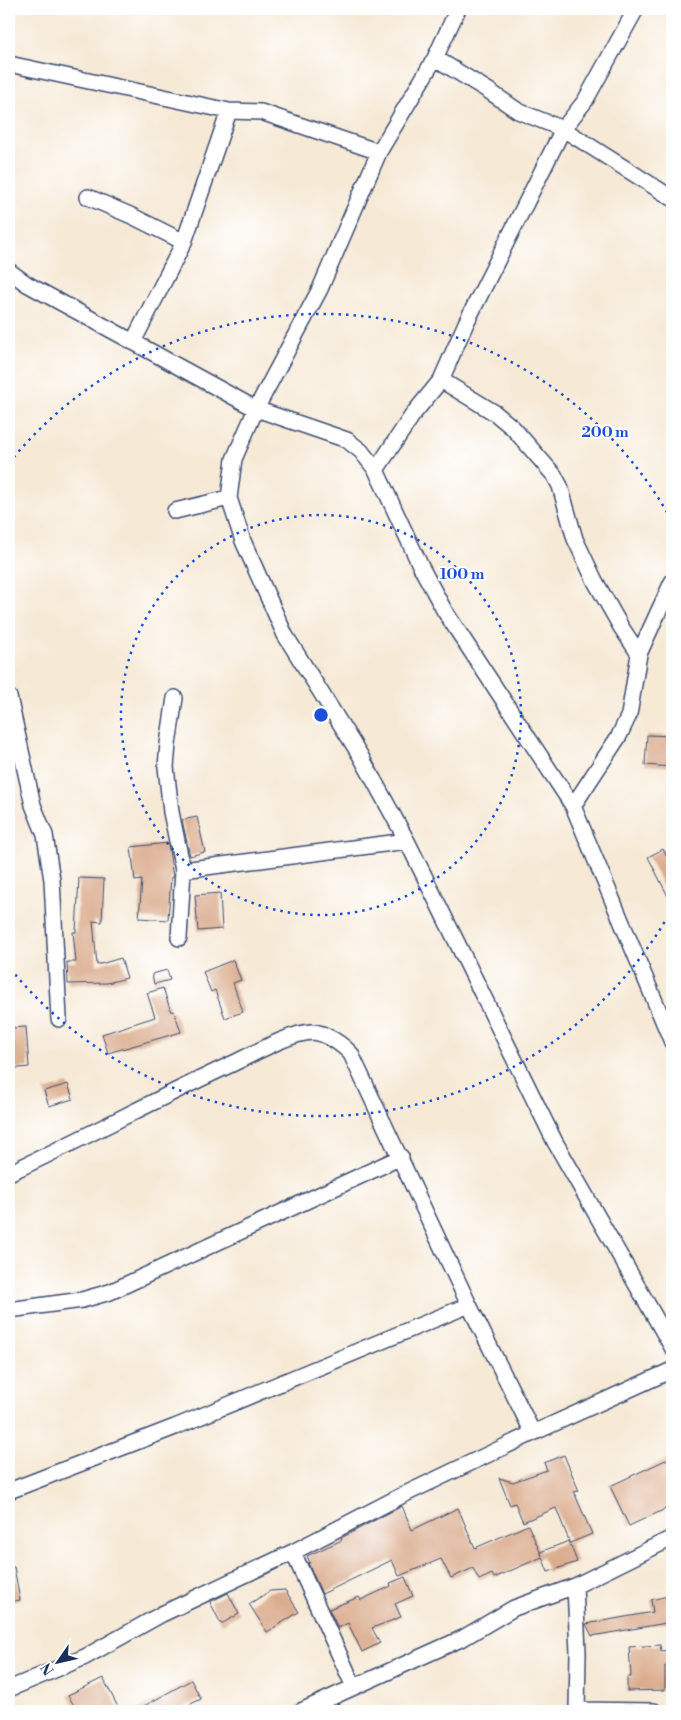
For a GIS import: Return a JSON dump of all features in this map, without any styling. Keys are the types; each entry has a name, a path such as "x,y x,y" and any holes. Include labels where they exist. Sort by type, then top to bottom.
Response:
{"street":[{"path":"458,9 435,58 379,152 320,289 256,410 234,459 229,498 242,541 285,635 360,755 407,841 555,1142 672,1347"},
{"path":"376,470 414,413 441,380 466,323 563,129 585,100 636,9"},
{"path":"435,58 518,111 563,129 672,198"},
{"path":"9,64 229,111 261,112 379,152"},
{"path":"133,342 184,242 229,111"},
{"path":"88,197 184,242"},
{"path":"9,271 27,284 256,410 347,440 361,451 376,470 421,567 444,610 573,806 672,1042"},
{"path":"441,380 495,413 513,428 554,475 560,486 576,539 595,581 639,654"},
{"path":"175,511 229,498"},
{"path":"573,806 620,736 629,715 639,654 672,582"},
{"path":"9,696 33,805 45,835 52,880 59,1019"},
{"path":"175,698 166,767 171,812 183,870 179,938"},
{"path":"183,870 407,841"},
{"path":"9,1173 72,1144 228,1066 296,1035 314,1032 342,1044 351,1054 469,1305 534,1433"},
{"path":"9,1310 82,1300 110,1292 401,1157"},
{"path":"9,1491 175,1427 469,1305"},
{"path":"9,1689 85,1657 162,1614 293,1552 401,1496 672,1370"},
{"path":"301,1711 463,1638 514,1608 575,1586 672,1538"},
{"path":"293,1552 354,1687"},
{"path":"575,1586 578,1652 577,1710 654,1711"}],"building":[{"path":"647,735 672,736 672,767 645,765"},
{"path":"197,817 205,852 190,856 182,820"},
{"path":"168,843 173,877 171,877 168,920 139,918 142,880 135,881 131,847"},
{"path":"663,849 667,857 672,854 672,904 648,857"},
{"path":"79,878 104,879 102,922 93,921 97,965 121,958 127,978 107,983 68,984 67,962 76,962 73,932 76,932"},
{"path":"220,893 222,929 198,931 195,895"},
{"path":"233,960 241,980 233,983 243,1012 225,1018 215,990 211,992 203,972"},
{"path":"167,970 170,980 154,984 152,974"},
{"path":"163,988 171,1012 174,1011 181,1032 108,1053 102,1034 155,1017 147,993"},
{"path":"26,1027 29,1067 9,1069 9,1028"},
{"path":"68,1084 73,1099 49,1106 44,1091"},
{"path":"564,1455 579,1491 574,1492 592,1534 570,1543 556,1508 523,1522 515,1503 510,1505 499,1478 513,1482 547,1470 544,1463"},
{"path":"672,1457 672,1506 629,1526 610,1486"},
{"path":"402,1506 412,1530 458,1508 475,1548 528,1525 540,1552 569,1541 577,1562 548,1572 542,1557 494,1578 492,1574 479,1580 473,1568 451,1578 441,1559 399,1576 392,1560 322,1594 308,1563 310,1563 307,1556 342,1540 341,1538"},
{"path":"14,1567 20,1600 9,1602 9,1568"},
{"path":"405,1577 413,1596 395,1604 401,1617 372,1628 380,1643 362,1652 348,1623 338,1628 329,1609 359,1597 361,1600 391,1586 390,1583"},
{"path":"285,1590 299,1612 267,1632 249,1604 270,1591"},
{"path":"228,1593 239,1614 221,1624 210,1602"},
{"path":"672,1595 672,1622 592,1636 586,1624 653,1612 651,1600"},
{"path":"660,1645 661,1651 672,1650 672,1666 665,1666 665,1690 627,1691 627,1677 631,1677 629,1647"},
{"path":"103,1678 120,1711 77,1711 68,1695"},
{"path":"191,1680 201,1699 176,1711 135,1711"}]}
